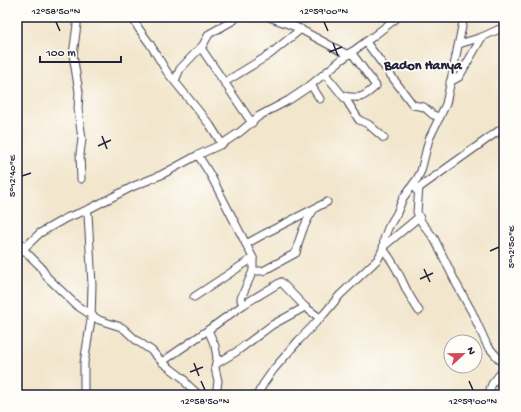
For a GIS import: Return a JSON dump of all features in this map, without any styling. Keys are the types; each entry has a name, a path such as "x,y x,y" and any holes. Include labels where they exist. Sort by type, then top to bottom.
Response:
{"street":[{"path":"78,17 73,55 79,92 78,109 82,139 80,154 81,179"},
{"path":"132,17 166,72 210,124 222,144"},
{"path":"175,81 180,68 200,48 209,34 234,20 236,17"},
{"path":"269,17 301,29 349,54 376,86 363,97 355,98 343,96"},
{"path":"387,26 389,17"},
{"path":"17,254 40,233 66,218 87,210 134,186 166,173 198,155 222,144 252,123 259,116 289,100 311,85 398,17"},
{"path":"419,311 384,247 388,228 403,198 417,180 424,162 429,139 446,104 464,17"},
{"path":"459,44 482,38 504,27"},
{"path":"225,82 269,55 301,29"},
{"path":"450,82 459,77 482,38"},
{"path":"366,42 413,105 424,107 433,115 440,117"},
{"path":"200,48 252,123"},
{"path":"325,74 343,96 359,120 368,124 384,138"},
{"path":"311,85 320,99"},
{"path":"403,198 504,127"},
{"path":"198,155 211,176 253,258 253,271 240,300 243,305"},
{"path":"419,187 417,212 419,217 438,246 487,345 504,365"},
{"path":"246,244 327,202"},
{"path":"253,271 263,271 296,253 298,241 309,216 314,209"},
{"path":"84,395 84,363 91,320 92,285 87,210"},
{"path":"257,395 274,369 338,297 375,262 384,247 419,217"},
{"path":"17,239 40,266 47,277 79,307 104,322 121,327 183,378 199,395"},
{"path":"194,297 253,258"},
{"path":"162,362 243,305 281,282 305,307 320,318"},
{"path":"216,364 236,352 272,325 305,307"},
{"path":"208,330 215,346 217,358 215,368 218,381 216,395"},
{"path":"488,395 492,384 504,369"}],"district":[{"name":"Badon Hanya","path":"423,64"}]}
